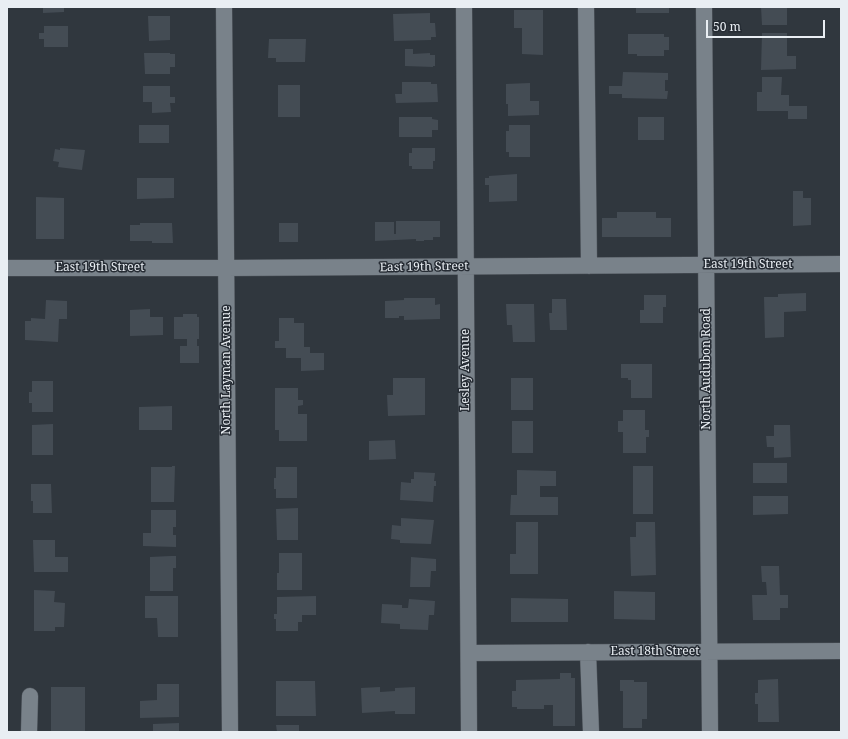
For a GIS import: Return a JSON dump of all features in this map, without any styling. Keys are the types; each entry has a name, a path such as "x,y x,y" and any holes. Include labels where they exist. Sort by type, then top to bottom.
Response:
{"street":[{"name":"North Layman Avenue","path":"224,7 230,732"},
{"name":"Lesley Avenue","path":"464,7 469,732"},
{"path":"586,7 588,266"},
{"name":"North Audubon Road","path":"704,7 710,732"},
{"name":"East 19th Street","path":"7,268 841,264"},
{"name":"East 18th Street","path":"468,653 841,651"},
{"path":"588,652 591,732"},
{"path":"29,732 30,696"}],"building":[{"path":"43,7 64,7 64,12 43,13"},
{"path":"636,7 669,7 669,13 636,13"},
{"path":"761,7 787,7 787,25 762,25"},
{"path":"514,10 543,10 543,55 522,54 522,28 514,28"},
{"path":"430,13 430,23 435,23 436,37 431,37 431,40 394,41 393,14"},
{"path":"148,16 170,16 170,40 149,41"},
{"path":"44,26 68,26 68,47 44,47 44,39 39,39 39,33 44,33"},
{"path":"762,33 787,33 787,56 796,56 796,69 761,70"},
{"path":"628,34 664,34 664,37 669,37 669,50 664,50 664,56 637,56 637,54 628,54"},
{"path":"269,39 306,39 305,62 276,62 276,58 268,58"},
{"path":"405,49 413,49 413,54 430,53 430,55 435,55 435,66 405,66"},
{"path":"144,53 175,54 175,67 170,67 170,74 145,74"},
{"path":"623,72 668,73 668,80 665,80 665,91 668,91 667,99 622,98 622,94 609,94 609,86 622,86"},
{"path":"762,77 782,77 781,95 789,95 789,106 807,106 807,119 788,119 788,111 757,111 757,92 762,92"},
{"path":"402,82 431,82 431,84 437,84 438,102 396,103 395,94 402,94"},
{"path":"530,83 530,101 539,101 539,115 508,116 508,104 506,104 506,84"},
{"path":"278,85 300,85 300,117 278,117"},
{"path":"143,86 170,86 170,97 175,97 175,103 170,103 171,112 152,113 152,102 143,102"},
{"path":"399,117 432,117 432,119 438,120 438,130 432,130 432,137 399,137"},
{"path":"638,117 664,117 664,140 638,140"},
{"path":"139,125 169,125 169,143 139,143"},
{"path":"509,125 530,125 530,157 509,157 509,152 506,152 506,131 509,131"},
{"path":"60,148 85,150 82,170 58,167 59,162 53,161 55,149 60,150"},
{"path":"412,148 435,148 435,161 433,161 433,169 412,169 412,166 409,166 409,153 412,153"},
{"path":"517,174 517,201 489,202 489,185 485,185 485,178 489,178 489,176"},
{"path":"137,178 174,178 174,198 137,199"},
{"path":"793,191 803,191 803,198 811,198 811,225 793,226"},
{"path":"36,197 64,198 64,239 36,239"},
{"path":"617,212 656,212 656,218 671,218 671,237 602,237 602,218 617,218"},
{"path":"396,221 440,221 440,237 433,237 433,240 424,241 416,241 416,239 375,241 375,222 394,222 394,234 396,234"},
{"path":"140,223 172,223 173,243 130,241 130,225 140,225"},
{"path":"279,223 298,223 298,242 279,242"},
{"path":"806,293 806,311 784,312 784,337 765,338 764,297 778,297 778,294"},
{"path":"644,295 666,295 666,307 663,307 663,323 640,323 640,310 644,310"},
{"path":"404,298 435,298 435,305 440,304 440,319 404,320 404,316 399,316 399,318 385,318 385,301 404,300"},
{"path":"552,299 566,299 567,330 550,330 549,313 552,313"},
{"path":"46,300 67,301 67,319 59,319 58,342 25,340 25,321 31,321 31,318 45,319"},
{"path":"506,304 534,304 535,342 513,342 512,325 507,325"},
{"path":"150,309 150,317 163,317 163,335 130,336 130,310"},
{"path":"183,314 197,314 197,317 199,317 199,339 197,339 197,346 199,346 199,363 180,363 180,346 187,346 187,339 174,339 174,317 183,317"},
{"path":"279,318 294,318 294,323 304,323 304,347 310,347 310,353 324,353 324,370 301,371 301,358 286,358 286,348 275,348 275,341 279,341"},
{"path":"621,364 652,364 652,398 631,398 631,380 628,380 628,378 621,378"},
{"path":"393,378 425,378 425,415 388,416 387,395 393,395"},
{"path":"511,378 533,378 533,410 511,410"},
{"path":"32,381 53,381 53,412 32,412 32,403 29,403 29,392 32,392"},
{"path":"275,388 298,388 298,400 303,400 303,405 298,406 298,414 307,414 307,441 279,441 279,430 275,430"},
{"path":"172,406 172,430 139,430 139,407"},
{"path":"623,410 645,410 645,430 649,430 649,437 646,437 646,453 623,453 623,432 618,432 618,421 623,421"},
{"path":"512,421 533,421 533,453 512,453"},
{"path":"53,424 53,455 32,455 32,425"},
{"path":"774,425 790,425 791,457 774,458 774,447 767,447 766,436 774,436"},
{"path":"395,440 396,459 369,460 369,441"},
{"path":"753,463 787,463 787,483 753,483"},
{"path":"175,466 174,502 151,502 151,467"},
{"path":"633,466 653,466 653,514 633,514"},
{"path":"276,467 297,467 297,498 276,498 274,478 276,478"},
{"path":"517,470 556,471 556,486 540,486 540,497 558,497 558,515 510,515 511,495 517,495"},
{"path":"414,472 435,473 434,481 436,481 436,486 434,486 433,502 400,500 401,482 411,483 411,479 414,479"},
{"path":"31,484 51,484 52,513 33,513"},
{"path":"753,496 788,496 788,514 753,515"},
{"path":"298,508 298,540 277,540 276,509"},
{"path":"151,510 176,510 176,527 173,527 173,535 176,535 176,547 143,546 143,533 151,533"},
{"path":"401,518 434,520 431,544 400,543 400,540 391,539 392,525 401,526"},
{"path":"516,522 538,522 538,574 510,574 510,554 516,554"},
{"path":"636,522 655,522 656,575 631,576 630,537 636,537"},
{"path":"33,540 55,540 55,557 68,557 68,572 34,572"},
{"path":"279,553 302,553 302,590 277,590"},
{"path":"176,556 176,568 173,568 173,591 150,591 150,557"},
{"path":"411,557 436,559 436,571 431,571 430,587 410,587"},
{"path":"761,566 779,566 780,595 788,595 788,608 780,608 780,620 753,620 752,595 767,595 766,582 762,582"},
{"path":"34,590 55,591 54,602 65,603 64,627 55,627 55,631 34,631"},
{"path":"614,591 655,592 655,620 614,619"},
{"path":"145,596 178,596 178,637 158,637 157,618 145,618"},
{"path":"316,596 316,615 302,615 302,622 298,622 298,631 276,631 276,619 274,619 274,614 277,614 277,597"},
{"path":"511,598 568,599 568,622 511,622"},
{"path":"409,599 435,601 434,615 429,615 428,630 400,629 400,624 381,623 382,604 402,605 402,608 408,608"},
{"path":"560,673 571,673 571,678 575,678 575,726 553,726 553,705 544,705 544,709 517,709 517,707 512,707 512,691 516,691 516,680 560,679"},
{"path":"778,679 779,722 758,722 758,704 755,704 755,693 758,693 758,680"},
{"path":"620,680 647,682 647,719 642,719 642,728 623,728 623,691 620,691"},
{"path":"276,681 315,681 316,716 276,716"},
{"path":"157,684 179,684 179,717 140,718 140,701 157,700"},
{"path":"51,687 85,687 85,732 51,732"},
{"path":"380,687 380,692 395,691 395,688 415,687 415,714 395,714 395,711 362,713 361,688"},
{"path":"179,723 179,732 153,732 153,724"},
{"path":"276,725 299,725 299,732 277,732"}]}
